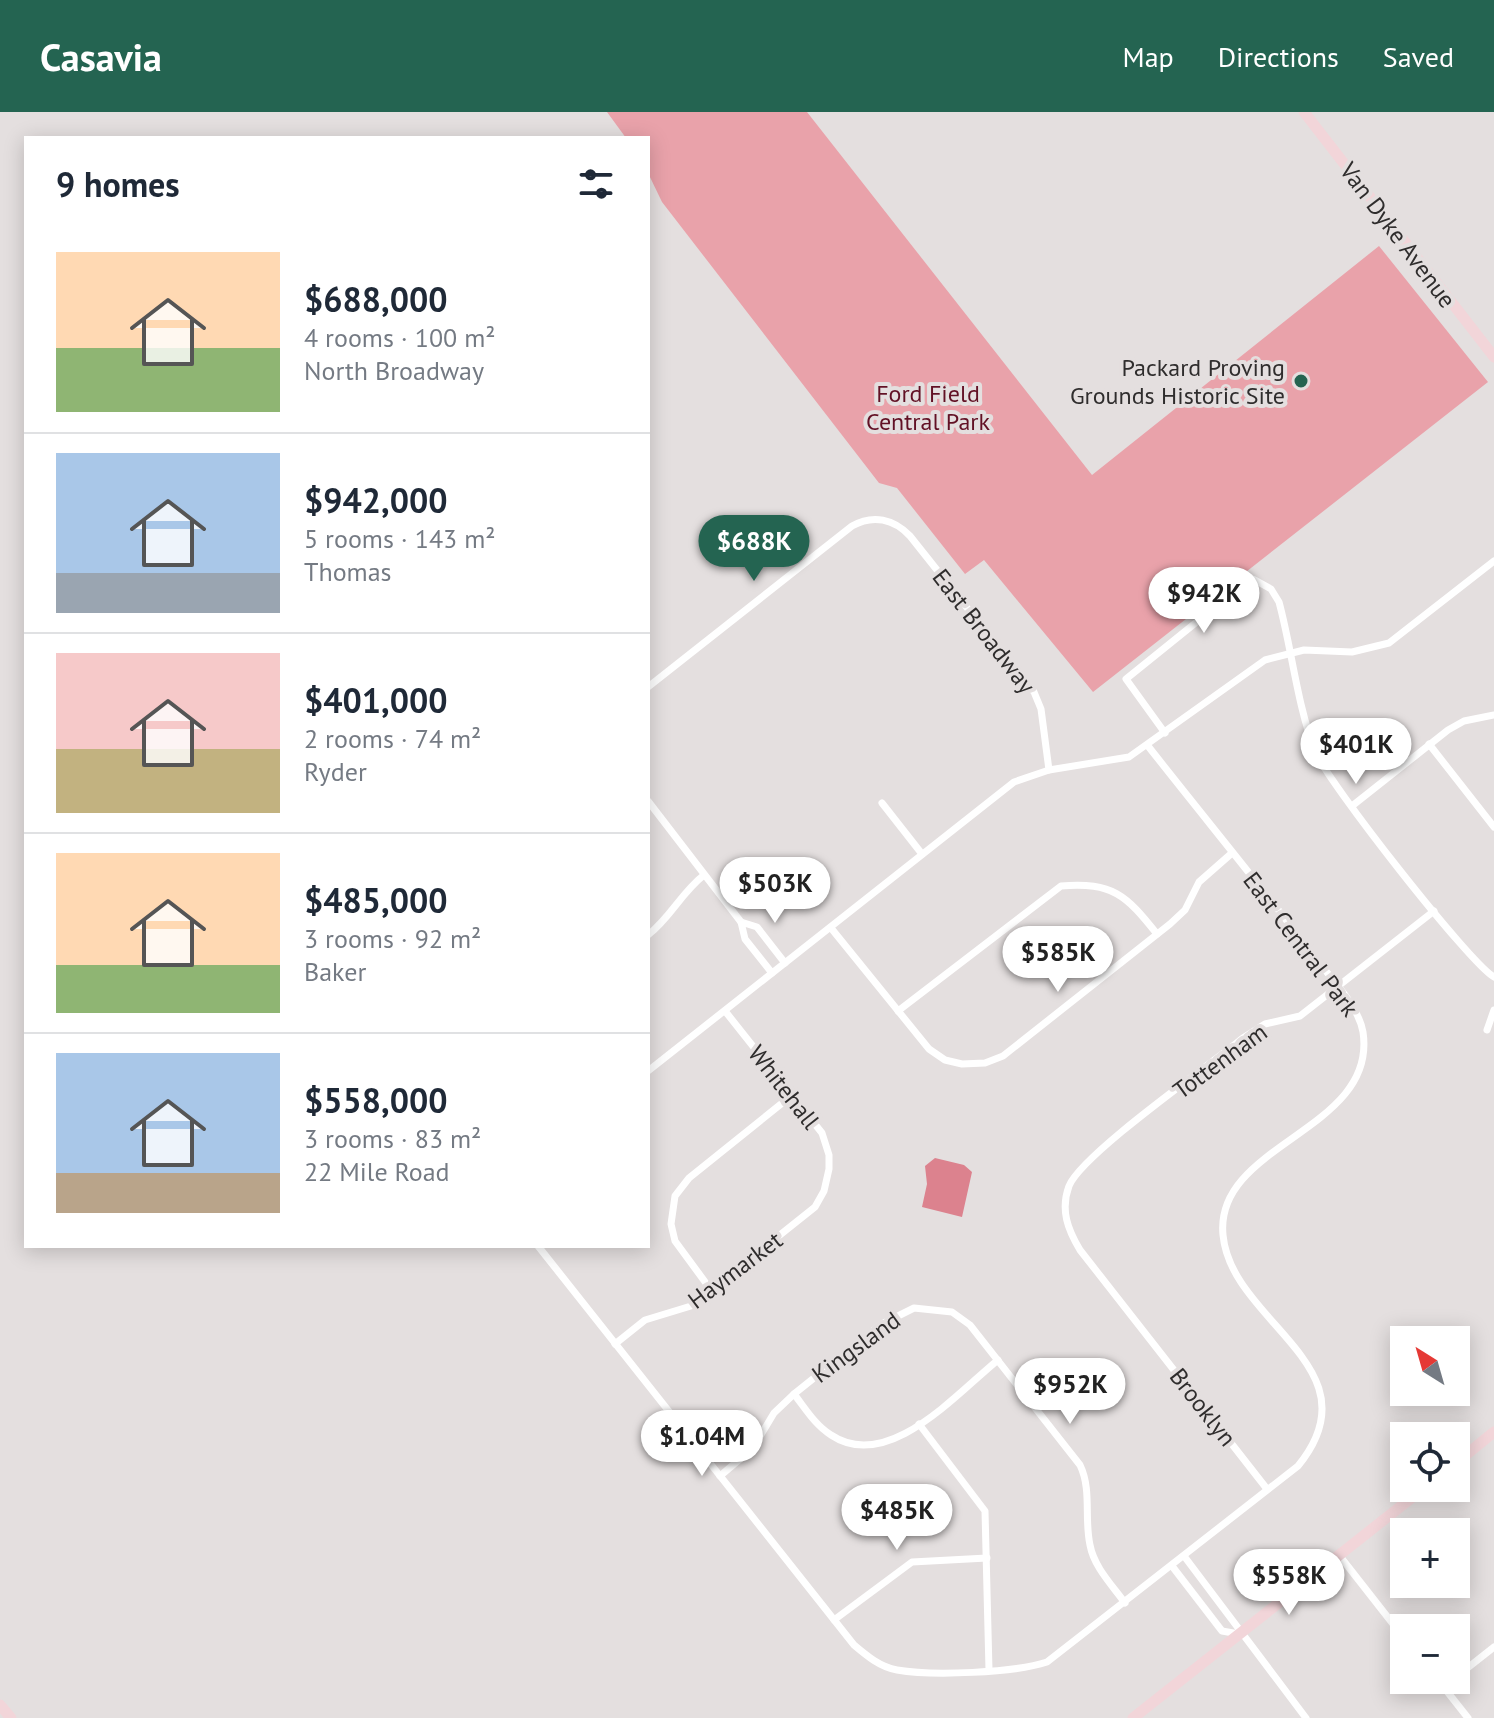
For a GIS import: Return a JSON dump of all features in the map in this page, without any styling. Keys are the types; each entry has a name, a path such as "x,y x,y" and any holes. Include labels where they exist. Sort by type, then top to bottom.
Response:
{"street":[{"name":"Van Dyke Avenue","path":"1304,112 1494,357"},
{"name":"East Broadway","path":"650,685 844,532 863,521 877,519 895,523 906,533 1034,692 1041,709 1049,770"},
{"path":"650,1069 1014,782 1049,770 1121,760 1148,746 1265,660 1292,652 1352,652 1389,643 1494,561"},
{"path":"1165,733 1126,679 1245,583 1253,579 1271,589 1279,602 1316,755 1434,911 1483,971 1494,977"},
{"path":"1352,806 1429,744 1464,721 1494,715"},
{"path":"1429,744 1494,827"},
{"name":"East Central Park","path":"1148,746 1337,987 1362,1030 1364,1052 1355,1079 1339,1101 1244,1178 1225,1212 1223,1232 1229,1261 1309,1367 1322,1397 1316,1440 1298,1466 1267,1489"},
{"path":"882,803 922,854"},
{"path":"650,804 741,922 745,939 772,973"},
{"path":"831,928 929,1049 945,1060 962,1064 985,1063 1007,1054 1157,934 1185,910 1203,877 1232,853"},
{"path":"650,933 670,916 687,888 704,875"},
{"path":"898,1011 1061,886 1090,884 1113,889 1133,904 1157,934"},
{"name":"Tottenham","path":"1066,1204 1070,1185 1092,1158 1258,1027 1300,1016 1434,911"},
{"path":"741,922 757,927 785,963"},
{"path":"757,955 770,944"},
{"path":"1487,1030 1494,1010"},
{"name":"Whitehall","path":"725,1011 822,1133 829,1155 829,1169"},
{"path":"711,1290 675,1241 671,1224 675,1196 689,1178 791,1096"},
{"name":"Haymarket","path":"615,1344 645,1320 685,1309 815,1207 824,1191 829,1169"},
{"name":"Brooklyn","path":"1066,1204 1065,1222 1080,1250 1267,1489"},
{"path":"540,1248 834,1620 862,1652 897,1670 1019,1669 1047,1662 1267,1489"},
{"name":"Kingsland","path":"720,1476 753,1448 774,1413 794,1394 899,1313 914,1308 952,1312 970,1325 998,1360"},
{"path":"794,1394 823,1430 851,1445 878,1446 898,1438 919,1424 998,1360 1080,1465 1086,1480 1089,1541 1094,1558 1125,1603"},
{"path":"919,1424 985,1511 989,1670"},
{"path":"1470,1452 1494,1432"},
{"path":"1133,1718 1406,1502"},
{"path":"1339,1555 1390,1620"},
{"path":"1184,1556 1230,1615 1239,1634 1306,1718"},
{"path":"834,1620 912,1562 987,1558"},
{"path":"1172,1566 1222,1631 1239,1634"},
{"path":"1470,1666 1494,1647"},
{"path":"1449,1694 1468,1718"},
{"path":"0,1705 11,1718"}],"green space":[{"name":"Ford Field Central Park","path":"607,112 807,112 1092,475 1379,246 1488,382 1093,692 984,560 965,574 897,488 879,483 662,202 650,177 650,136 625,136"}],"shaded area":[{"path":"935,1158 964,1165 972,1172 962,1217 922,1207 927,1184 925,1166"}],"place":[{"name":"Packard Proving Grounds Historic Site","path":"1301,381"}]}
